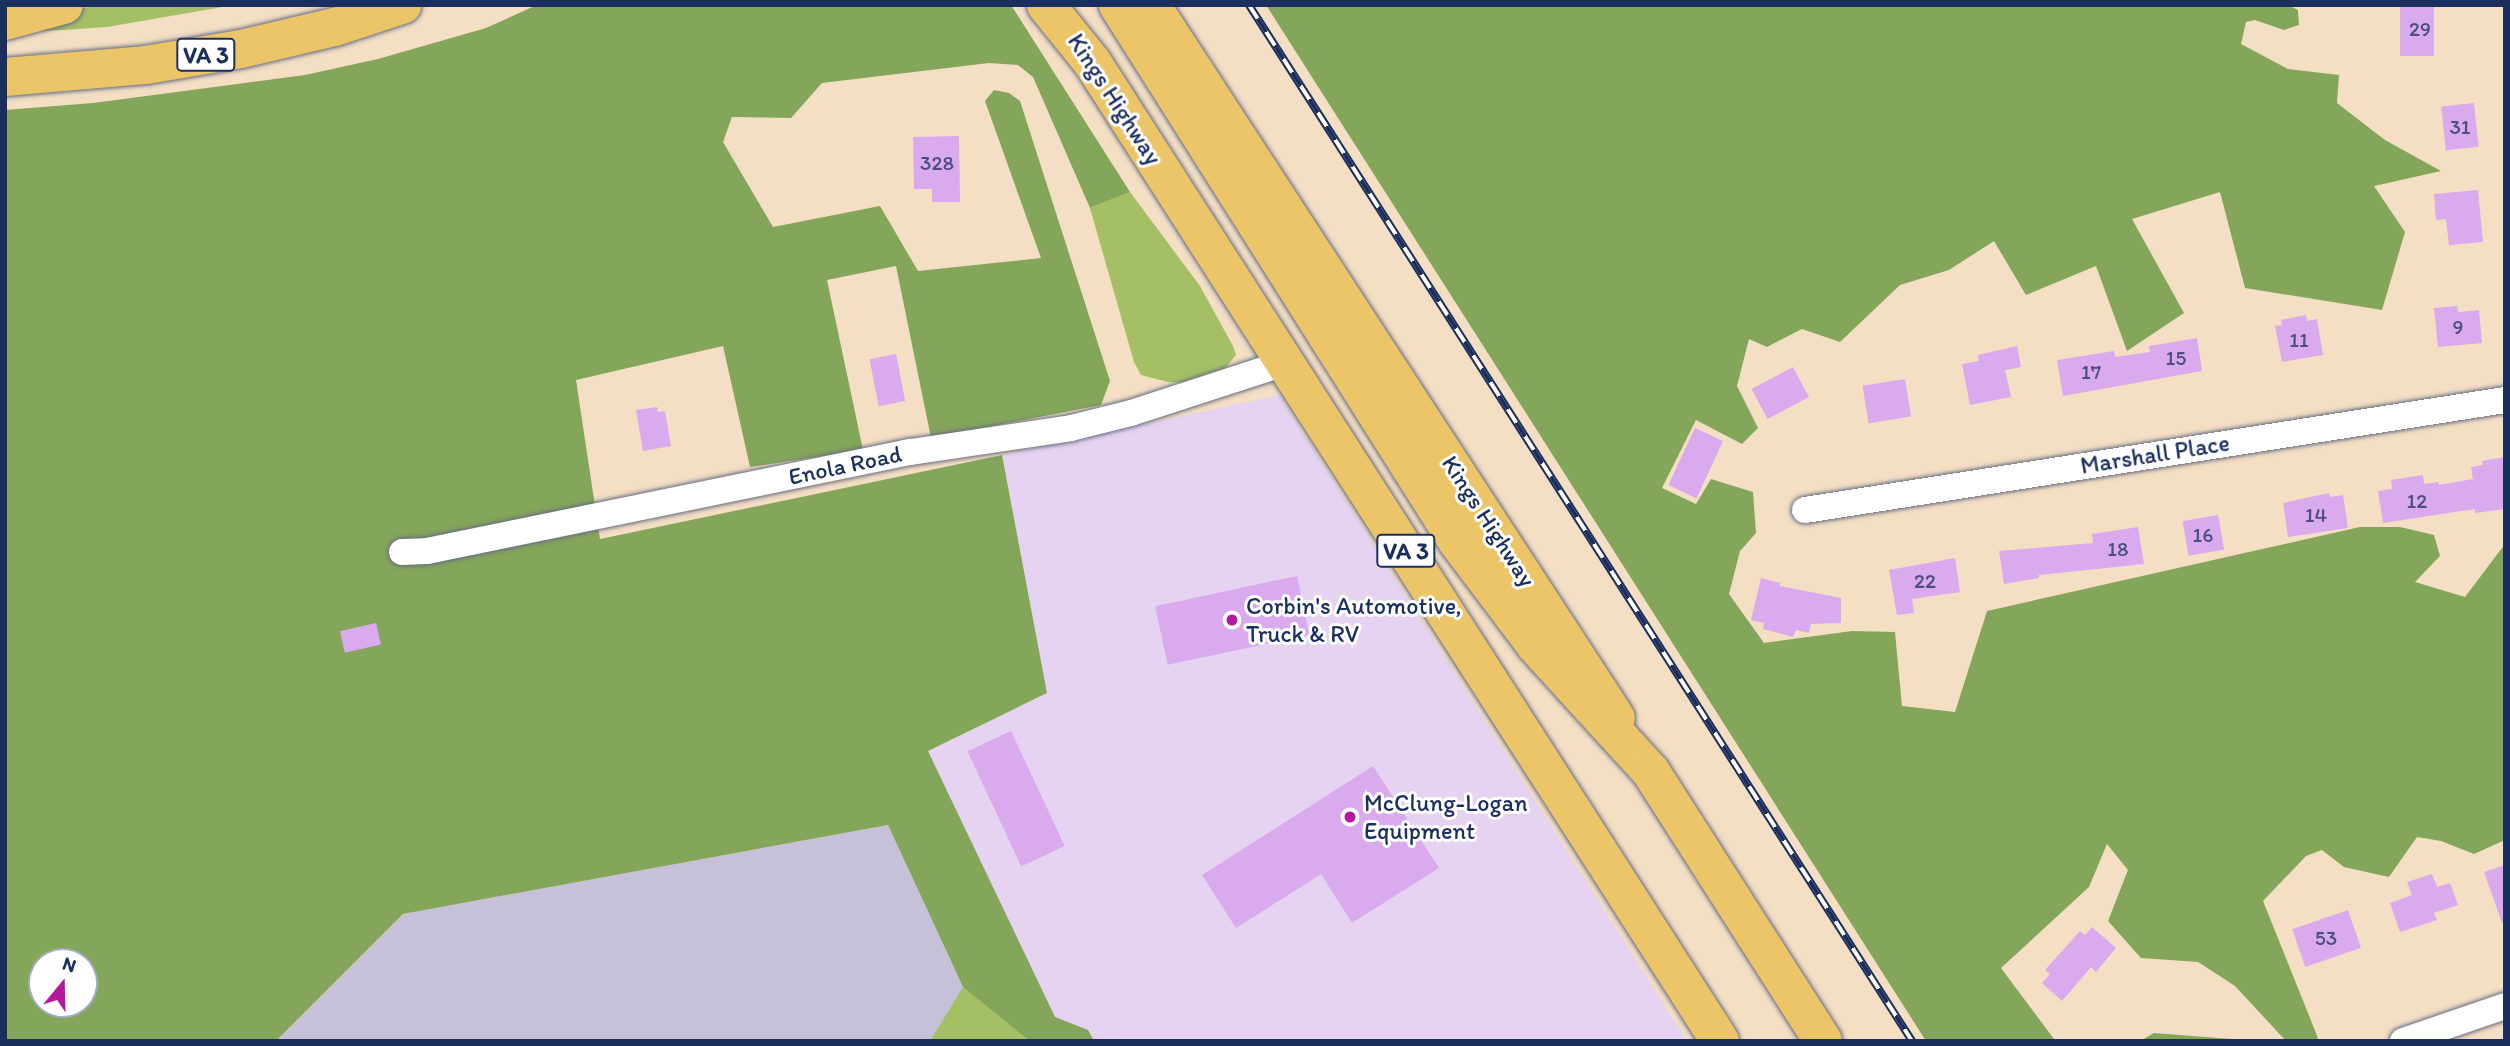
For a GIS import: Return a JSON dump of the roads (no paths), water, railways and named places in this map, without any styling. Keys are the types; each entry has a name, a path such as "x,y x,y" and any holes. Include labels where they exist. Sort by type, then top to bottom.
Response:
{"main road":[{"path":"5,21 64,5"},
{"path":"5,51 140,40 311,5"},
{"name":"VA 3","path":"5,77 146,65 241,48 335,27 402,5"},
{"name":"VA 3","path":"1046,5 1092,62"},
{"name":"Kings Highway","path":"1055,5 1720,1041"},
{"name":"VA 3","path":"1131,8 1457,541 1535,646 1651,772 1823,1041"}],"street":[{"name":"Enola Road","path":"402,552 427,551 911,452 1071,428 1131,413 1285,363"},
{"name":"Marshall Place","path":"1805,510 2505,400"},
{"path":"2403,1041 2505,1006"}],"railway":[{"path":"1249,5 1912,1041"}],"place":[{"name":"Corbin's Automotive, Truck & RV","path":"1232,620"},
{"name":"McClung-Logan Equipment","path":"1350,817"}]}
